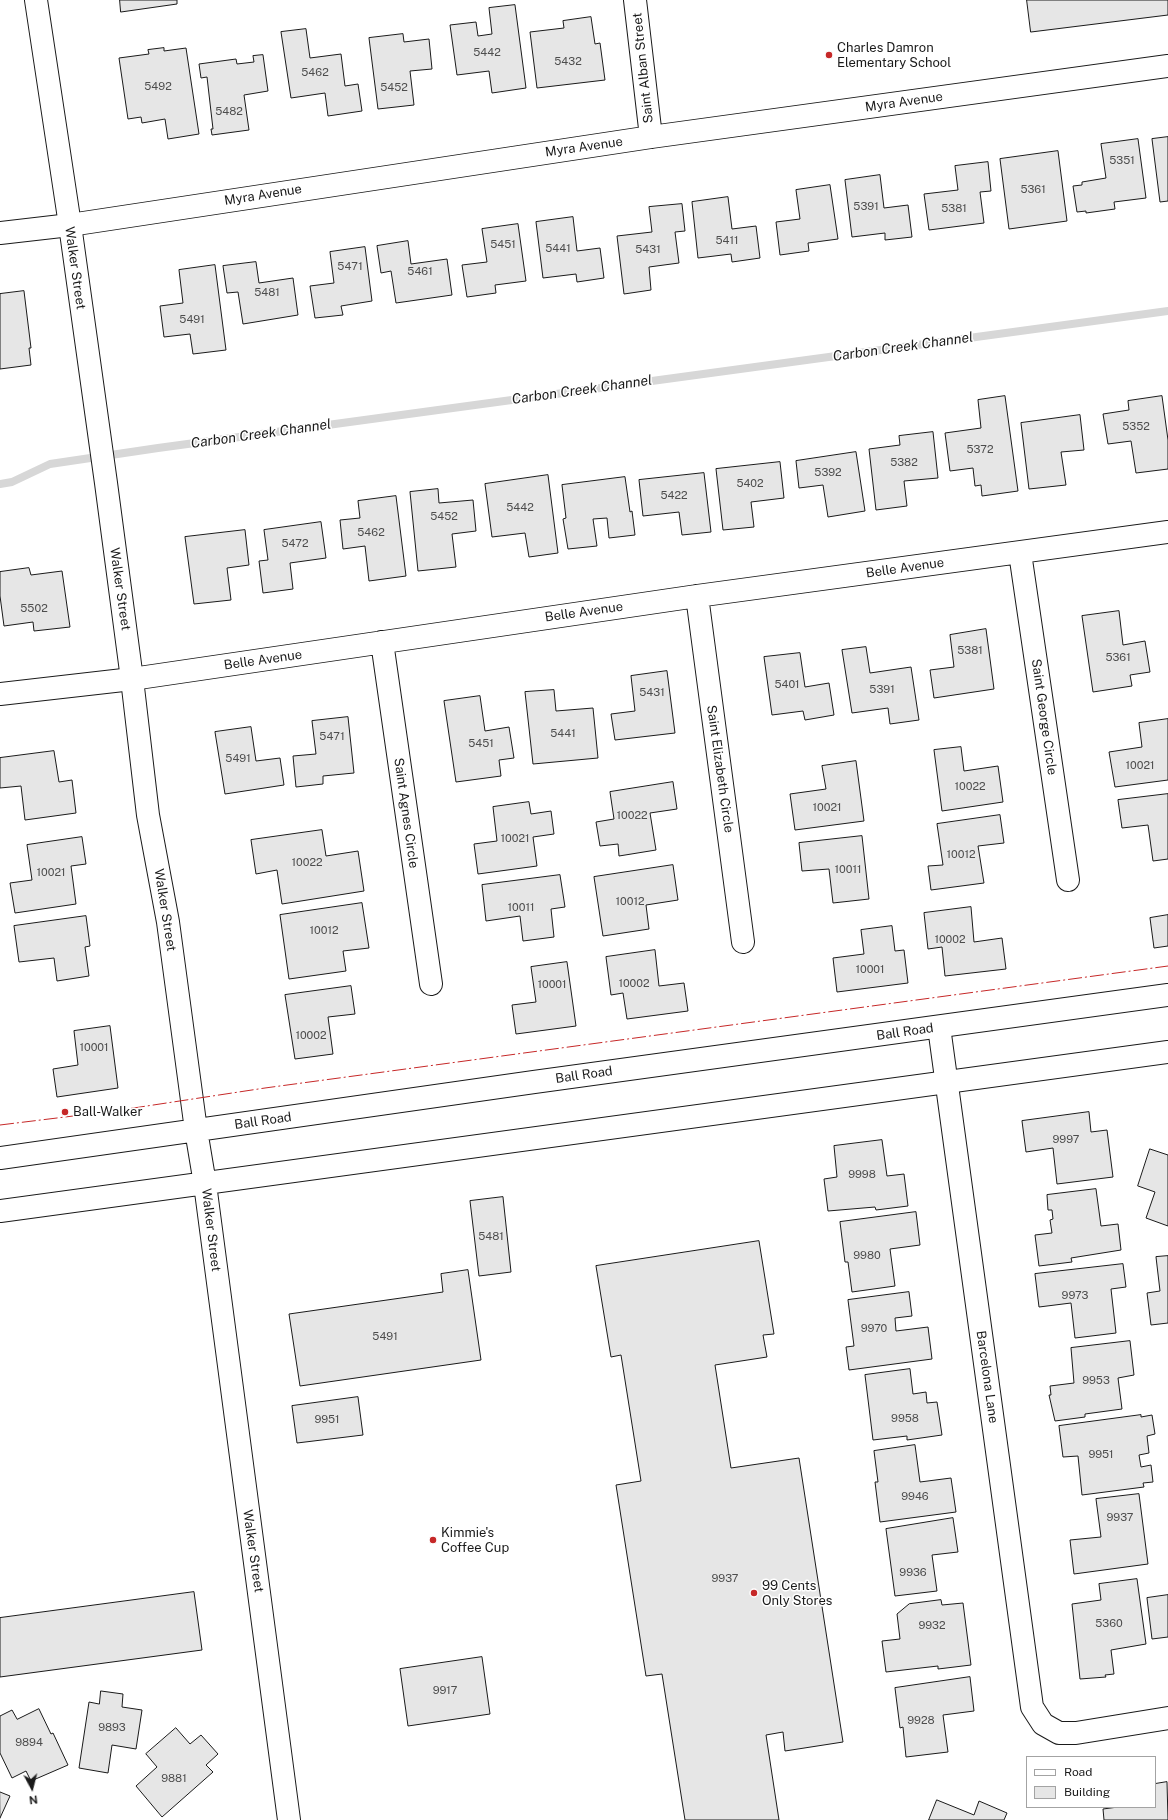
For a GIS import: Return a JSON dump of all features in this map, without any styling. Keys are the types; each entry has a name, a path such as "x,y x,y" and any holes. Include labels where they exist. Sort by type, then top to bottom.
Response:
{"street":[{"name":"Walker Street","path":"36,0 70,225 106,483 148,815 168,922 196,1130 205,1184 288,1820"},
{"name":"Saint Alban Street","path":"635,0 650,137"},
{"name":"Myra Avenue","path":"0,234 70,225 650,137 1168,66"},
{"name":"Belle Avenue","path":"0,694 132,679 697,596 1168,532"},
{"name":"Saint George Circle","path":"1020,553 1068,880"},
{"name":"Saint Elizabeth Circle","path":"697,596 743,942"},
{"name":"Saint Agnes Circle","path":"382,642 431,984"},
{"name":"Ball Road","path":"0,1158 527,1083 1168,996"},
{"name":"Barcelona Lane","path":"939,1027 1032,1707 1043,1724 1059,1733 1076,1733 1168,1718"},
{"path":"0,1212 1168,1052"}],"building":[{"path":"120,0 177,0 177,4 121,12"},
{"path":"1027,0 1168,0 1168,15 1031,32"},
{"path":"515,5 526,88 492,93 489,71 457,75 450,25 476,22 478,36 492,34 489,8"},
{"path":"591,17 595,44 600,43 605,80 537,88 530,32 564,28 563,21"},
{"path":"306,29 310,58 341,54 345,86 358,84 362,111 328,116 325,93 291,98 281,32"},
{"path":"403,34 404,42 429,39 432,69 410,71 414,105 378,109 369,38"},
{"path":"164,48 164,51 186,48 199,134 168,139 165,119 142,123 141,117 128,119 119,58 149,54 148,50"},
{"path":"263,55 268,91 244,95 249,130 212,135 211,129 213,129 207,77 201,78 199,64 236,59 237,64 254,62 253,56"},
{"path":"1168,137 1168,201 1160,202 1152,139"},
{"path":"1138,139 1146,198 1114,202 1115,209 1086,213 1086,211 1077,212 1073,186 1082,185 1082,182 1106,178 1101,144"},
{"path":"1058,151 1067,221 1009,229 1000,159"},
{"path":"988,162 991,191 980,192 984,223 929,230 924,194 958,190 955,166"},
{"path":"880,175 884,208 908,205 912,237 885,240 885,233 852,237 845,180"},
{"path":"830,185 838,239 808,243 809,251 780,255 776,222 800,219 796,190"},
{"path":"728,197 732,229 756,226 760,258 732,262 731,254 698,258 692,202"},
{"path":"682,204 685,231 675,232 679,263 649,267 651,290 624,294 617,236 652,232 649,207"},
{"path":"573,217 577,251 600,248 604,278 577,282 576,274 543,278 536,222"},
{"path":"518,224 526,281 495,285 496,293 467,297 462,265 487,262 482,229"},
{"path":"408,241 411,264 447,259 452,295 396,303 391,271 381,273 377,246"},
{"path":"365,247 372,301 341,306 343,315 315,318 310,286 334,283 330,252"},
{"path":"256,262 259,283 293,278 298,315 243,324 238,292 227,293 223,266"},
{"path":"215,265 226,350 193,354 190,334 164,337 160,306 183,303 179,270"},
{"path":"24,291 31,348 29,348 31,365 0,369 0,294"},
{"path":"1005,396 1018,491 982,496 981,485 975,486 973,468 950,471 945,433 981,428 978,400"},
{"path":"1162,396 1168,440 1168,469 1136,473 1131,441 1108,444 1103,414 1129,410 1128,401"},
{"path":"1080,415 1084,450 1061,452 1066,485 1029,489 1021,423"},
{"path":"933,432 938,478 904,481 907,506 876,510 869,449 900,445 899,436"},
{"path":"856,452 865,511 828,517 823,485 799,488 796,461"},
{"path":"780,462 784,498 751,502 754,527 723,530 716,469"},
{"path":"704,473 711,532 682,535 679,512 643,516 639,480"},
{"path":"548,475 558,553 529,557 525,533 492,537 485,484"},
{"path":"625,477 635,535 609,538 607,518 593,519 597,546 568,549 563,519 566,518 562,485"},
{"path":"438,489 439,503 473,500 476,531 452,534 456,567 418,571 410,492"},
{"path":"396,496 406,576 369,581 365,546 343,549 340,520 360,518 358,501"},
{"path":"321,522 326,558 290,563 293,589 263,593 259,561 268,560 264,530"},
{"path":"245,530 249,565 227,568 231,600 194,604 185,537"},
{"path":"29,568 31,575 62,571 70,627 34,631 33,622 4,626 0,596 0,572"},
{"path":"1119,611 1123,645 1145,641 1150,672 1130,675 1132,686 1093,692 1082,616"},
{"path":"986,629 994,689 934,698 930,670 954,667 950,635"},
{"path":"866,647 870,673 911,667 919,720 890,724 888,708 852,713 842,650"},
{"path":"800,653 805,687 829,683 834,715 805,720 803,711 772,715 764,657"},
{"path":"667,671 675,733 615,740 611,714 635,711 631,676"},
{"path":"554,690 556,711 593,708 598,758 533,764 525,692"},
{"path":"480,696 485,731 509,727 514,758 499,760 501,776 456,782 444,701"},
{"path":"348,717 354,773 323,776 323,784 296,787 293,756 316,754 312,721"},
{"path":"1168,719 1168,780 1115,787 1109,752 1142,747 1139,723"},
{"path":"251,727 256,761 280,758 284,785 225,794 215,732"},
{"path":"961,747 964,771 998,766 1003,802 942,811 934,750"},
{"path":"54,751 59,782 72,780 76,813 25,820 21,786 0,788 0,758"},
{"path":"856,761 864,821 795,830 790,794 826,789 822,766"},
{"path":"673,782 677,809 650,813 656,850 619,856 618,844 600,846 596,822 614,819 610,792"},
{"path":"1168,794 1168,859 1153,861 1148,825 1122,828 1118,800"},
{"path":"529,802 531,814 551,811 554,834 533,837 537,866 478,874 474,844 497,841 493,807"},
{"path":"1000,815 1004,843 978,846 984,883 931,890 928,866 943,865 937,824"},
{"path":"322,830 326,856 358,851 364,891 282,904 277,870 256,874 251,840"},
{"path":"862,836 869,899 833,903 829,869 802,871 799,843"},
{"path":"82,837 86,864 71,866 76,904 15,913 10,883 32,880 27,845"},
{"path":"673,865 678,900 646,905 649,929 603,936 594,877"},
{"path":"560,875 565,907 551,909 554,937 523,941 520,916 486,921 482,885"},
{"path":"362,903 369,948 343,951 346,971 289,979 280,915"},
{"path":"971,907 974,942 1002,938 1006,969 945,976 942,947 928,949 924,913"},
{"path":"1168,915 1168,946 1154,948 1150,918"},
{"path":"86,916 90,946 85,947 89,976 57,981 54,958 19,962 14,926"},
{"path":"892,926 895,951 904,950 908,983 837,992 833,958 864,954 861,930"},
{"path":"655,950 659,986 684,983 688,1011 627,1019 623,993 611,995 606,957"},
{"path":"567,962 576,1026 516,1034 512,1005 536,1002 531,967"},
{"path":"351,986 355,1014 328,1017 333,1054 295,1059 285,995"},
{"path":"110,1026 118,1088 57,1097 53,1069 78,1065 74,1031"},
{"path":"1089,1112 1091,1132 1107,1130 1113,1177 1057,1184 1053,1148 1026,1152 1022,1121"},
{"path":"882,1140 887,1176 904,1174 908,1206 876,1210 875,1207 828,1211 824,1179 837,1177 834,1146"},
{"path":"1150,1149 1168,1155 1168,1226 1146,1218 1155,1192 1138,1186"},
{"path":"1096,1189 1101,1226 1118,1224 1121,1250 1071,1258 1072,1262 1039,1266 1035,1235 1052,1233 1050,1220 1053,1219 1052,1210 1048,1210 1047,1195"},
{"path":"503,1197 511,1272 479,1276 470,1201"},
{"path":"916,1212 920,1245 890,1249 895,1286 852,1292 848,1262 845,1262 840,1222"},
{"path":"759,1241 774,1334 763,1335 767,1357 715,1365 731,1468 799,1458 843,1742 785,1751 783,1732 766,1735 779,1820 685,1820 662,1674 646,1676 616,1485 641,1481 621,1355 611,1357 596,1266"},
{"path":"1168,1256 1168,1323 1151,1325 1147,1293 1160,1291 1156,1257"},
{"path":"1123,1264 1126,1287 1111,1289 1116,1333 1075,1338 1071,1303 1039,1307 1035,1274"},
{"path":"468,1270 481,1360 300,1386 289,1314 443,1292 441,1274"},
{"path":"909,1292 912,1316 895,1318 896,1331 928,1327 932,1359 849,1370 846,1347 854,1346 848,1300"},
{"path":"1130,1341 1134,1375 1118,1378 1122,1409 1085,1414 1085,1417 1055,1421 1049,1395 1051,1395 1050,1386 1074,1383 1071,1348"},
{"path":"910,1369 913,1394 926,1392 927,1403 937,1402 942,1435 907,1440 907,1436 873,1440 865,1375"},
{"path":"358,1397 363,1435 297,1443 292,1406"},
{"path":"1141,1415 1141,1417 1152,1415 1155,1434 1147,1436 1149,1453 1139,1455 1141,1467 1151,1465 1153,1482 1143,1483 1144,1487 1082,1495 1078,1456 1063,1457 1059,1426"},
{"path":"915,1445 920,1482 951,1478 956,1512 880,1522 875,1482 878,1482 874,1451"},
{"path":"1139,1494 1148,1564 1074,1574 1070,1540 1101,1537 1096,1499"},
{"path":"953,1518 958,1552 932,1555 937,1591 895,1596 886,1529"},
{"path":"1137,1579 1146,1644 1111,1650 1114,1674 1105,1675 1106,1677 1080,1679 1072,1604 1101,1600 1099,1584"},
{"path":"194,1592 202,1650 0,1677 0,1618"},
{"path":"1168,1595 1168,1637 1152,1639 1147,1598"},
{"path":"941,1600 942,1605 963,1603 971,1665 938,1669 938,1666 886,1672 882,1641 900,1639 897,1614 909,1604"},
{"path":"482,1657 490,1714 408,1726 400,1669"},
{"path":"970,1677 974,1711 943,1715 948,1752 906,1757 903,1727 900,1728 895,1688"},
{"path":"101,1691 123,1694 122,1707 142,1710 136,1749 112,1745 108,1773 79,1768 89,1702 99,1704"},
{"path":"39,1709 51,1734 53,1733 68,1765 31,1781 26,1771 12,1778 0,1753 0,1716 12,1710 17,1719"},
{"path":"176,1728 190,1744 201,1735 218,1754 206,1765 213,1772 162,1817 136,1786 157,1767 146,1754"},
{"path":"1167,1782 1168,1820 1104,1820 1103,1809 1156,1808 1156,1784"},
{"path":"0,1792 10,1796 0,1818"},
{"path":"937,1800 974,1815 979,1801 1007,1813 1004,1820 929,1820"}],"waterway":[{"name":"Carbon Creek Channel","path":"0,484 12,482 50,464 158,448 1168,311"}],"power":[{"path":"0,1125 114,1111 265,1088 1168,966"}],"place":[{"name":"Charles Damron Elementary School","path":"829,55"},
{"name":"Ball-Walker","path":"65,1112"},
{"name":"Kimmie's Coffee Cup","path":"433,1540"},
{"name":"99 Cents Only Stores","path":"754,1593"}]}
